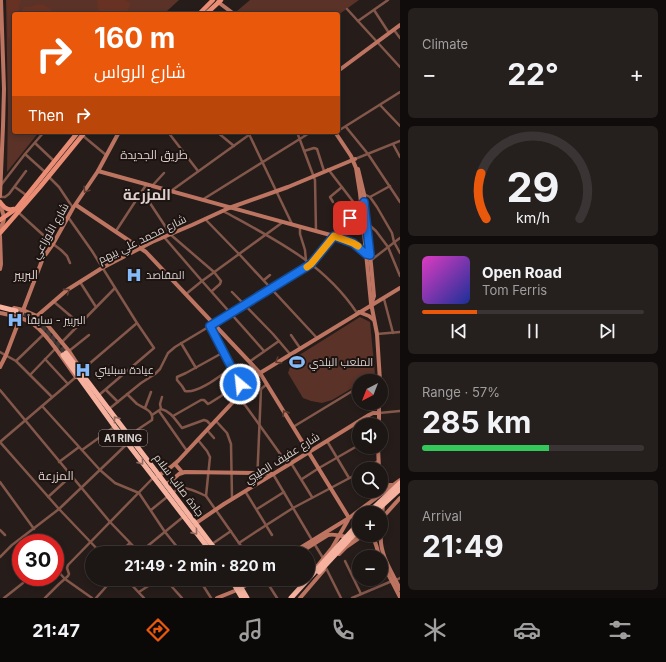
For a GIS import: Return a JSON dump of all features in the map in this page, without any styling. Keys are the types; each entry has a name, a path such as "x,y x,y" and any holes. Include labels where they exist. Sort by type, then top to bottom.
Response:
{"highway":[{"path":"0,306 17,314"},
{"path":"0,312 17,314"},
{"name":"جادة صائب سلام","path":"66,353 196,523 210,546"},
{"name":"جادة صائب سلام","path":"66,353 93,397 127,444 183,517 209,546"},
{"path":"82,370 99,395"},
{"path":"76,377 93,397"},
{"path":"375,506 400,483"},
{"path":"382,506 400,489"},
{"path":"290,598 352,531"},
{"path":"296,598 352,536"},
{"path":"239,587 242,598"},
{"path":"239,587 248,598"}],"main road":[{"path":"201,12 213,0"},
{"path":"208,12 219,1"},
{"path":"0,236 8,227 26,195 47,174 54,161 81,134"},
{"path":"2,218 17,210 81,134"},
{"path":"0,203 7,209 17,210"},
{"path":"0,232 10,222"}],"street":[{"path":"1,0 4,90 0,197 3,198 7,196 26,171"},
{"path":"358,21 388,0"},
{"path":"219,1 232,12"},
{"path":"347,9 400,67"},
{"path":"374,10 389,33"},
{"path":"340,70 400,25"},
{"path":"394,30 400,38"},
{"path":"340,130 400,92"},
{"path":"380,104 400,126"},
{"path":"346,127 368,154 400,202"},
{"path":"1,185 42,134"},
{"path":"83,134 106,156"},
{"name":"شارع الأوزاعي","path":"0,367 6,355 17,314 23,310 44,258 68,217 98,171 118,134"},
{"path":"170,134 198,171"},
{"path":"219,134 234,146"},
{"path":"170,191 234,146 248,134"},
{"path":"249,134 292,225"},
{"path":"298,134 316,182 316,231"},
{"path":"202,200 308,134"},
{"path":"108,409 155,374 162,366 172,349 311,264 361,205 364,194 358,168 337,134"},
{"path":"353,158 368,154 400,141"},
{"path":"34,143 54,161"},
{"path":"393,144 400,157"},
{"path":"304,151 314,148 317,149 326,170 361,205 366,222 368,254"},
{"path":"25,154 47,174 75,206 116,230 152,258 186,294 212,325 260,373 349,518"},
{"path":"353,158 356,168 369,262 371,305 377,334 380,374"},
{"name":"شارع محمد علي بيهم","path":"30,322 39,317 53,301 67,290 102,268 152,242 229,208 288,187 353,158"},
{"path":"98,171 334,236 353,243 368,254"},
{"path":"152,186 164,173"},
{"path":"116,230 146,185"},
{"path":"370,197 390,186"},
{"path":"15,187 26,195"},
{"path":"333,202 330,197 342,187"},
{"path":"142,191 171,234 214,272 221,281 220,284 212,291"},
{"path":"364,194 370,197 390,230 400,253"},
{"path":"0,203 3,223 0,228"},
{"path":"17,210 53,244 66,254 70,263"},
{"path":"222,211 266,234 311,264 342,292 358,313 367,315 374,320"},
{"path":"68,217 92,251 137,323 154,347 99,395"},
{"path":"204,219 264,280 317,338"},
{"path":"186,294 283,222"},
{"path":"366,222 376,231 388,247 400,276"},
{"path":"300,227 300,234 305,250 306,261"},
{"path":"0,236 0,270"},
{"path":"164,237 264,351"},
{"path":"369,262 400,238"},
{"path":"264,280 270,275"},
{"path":"80,282 96,307"},
{"path":"62,342 115,288"},
{"path":"45,598 69,574 67,568 68,565 154,478 175,464 260,373 371,305 400,289"},
{"path":"232,292 290,354"},
{"path":"384,298 392,333"},
{"path":"53,301 80,324"},
{"name":"جادة صائب سلام","path":"17,314 23,310 39,317 44,321 62,342 66,353 82,370"},
{"path":"17,314 37,327 44,334 76,377 0,442 48,497 95,546"},
{"path":"37,327 36,323 39,317"},
{"path":"82,370 137,323"},
{"path":"212,325 231,368 240,384"},
{"path":"377,334 400,332"},
{"path":"16,361 44,334"},
{"path":"66,353 89,334"},
{"path":"291,335 300,348"},
{"path":"249,362 279,341"},
{"path":"181,343 196,368"},
{"path":"30,375 55,349"},
{"path":"0,352 16,361 52,397"},
{"path":"224,352 179,376 176,380 185,391 188,392 196,390 231,368"},
{"path":"45,359 68,384"},
{"path":"173,416 201,400 204,400 208,404 245,382 261,389"},
{"path":"258,484 261,389 267,384"},
{"path":"0,390 110,522 133,546"},
{"path":"106,390 118,402"},
{"path":"293,427 352,391"},
{"path":"145,408 151,392"},
{"path":"127,394 137,404 145,408 152,415"},
{"path":"162,397 160,410 187,451"},
{"path":"237,397 245,405 302,479 312,497"},
{"path":"42,406 100,470 115,483 139,493 165,532 176,546"},
{"path":"132,438 137,430 152,420 152,415 160,410 168,411 182,428 204,420 208,421 211,425"},
{"path":"379,418 379,413 400,411"},
{"name":"شارع عفيف الطيبي","path":"196,523 216,509 370,414 379,413"},
{"path":"215,420 227,433 231,444 232,499"},
{"path":"82,450 115,427"},
{"path":"207,430 214,438"},
{"path":"198,440 209,455 206,496"},
{"path":"327,441 349,478"},
{"path":"27,534 59,509 127,444"},
{"path":"59,462 79,447"},
{"path":"302,479 352,449"},
{"path":"378,454 378,461"},
{"path":"175,464 182,472"},
{"path":"166,485 182,472 273,474 323,558"},
{"path":"48,497 71,476"},
{"path":"239,543 266,524 293,508 352,476"},
{"path":"388,488 400,480"},
{"path":"0,482 34,528"},
{"path":"388,485 393,485"},
{"path":"0,489 3,486"},
{"path":"173,493 183,488 199,492 206,496 241,546"},
{"path":"246,491 272,535"},
{"path":"257,509 284,492"},
{"path":"151,510 168,496"},
{"path":"308,546 375,498 383,504"},
{"path":"382,498 383,504"},
{"path":"388,511 400,498"},
{"path":"148,546 183,517"},
{"path":"315,568 332,548 349,518"},
{"path":"0,530 5,535"},
{"path":"213,546 231,531"},
{"path":"305,546 332,534 346,538 352,537"},
{"path":"300,598 344,549 353,542"},
{"path":"381,542 383,554 400,589"},
{"path":"126,546 130,543"},
{"path":"0,557 12,546"},
{"path":"345,561 361,594"},
{"path":"326,568 341,598"},
{"path":"388,569 396,580 400,596"},
{"path":"65,579 92,598"},
{"path":"352,598 396,580"},
{"path":"4,598 18,586"},
{"path":"96,598 107,586"},
{"path":"133,586 144,598"},
{"path":"139,592 148,586"},
{"path":"171,586 182,598"},
{"path":"203,586 210,598"},
{"path":"269,586 277,598"},
{"path":"290,598 300,586"},
{"path":"217,598 239,587"}],"shaded area":[{"path":"6,0 179,0 168,12 12,12 12,134 37,134 7,172 8,110"},
{"path":"7,0 21,0 19,12 12,12 12,42 8,36"},
{"path":"97,0 124,0 130,3 129,8 125,12 99,12"},
{"path":"250,0 359,0 340,14 340,12 237,11"},
{"path":"38,4 43,5 52,12 22,12 24,7 30,7"},
{"path":"360,317 370,322 375,374 352,374 352,388 332,400 322,403 303,398 288,373 293,359"}],"tunnel":[{"path":"16,311 33,317 42,323 66,353"},
{"path":"42,327 63,355"}],"slow traffic":[{"path":"307,267 334,236 358,246"}],"place":[{"name":"المقاصد","path":"134,275"},
{"name":"البربير - سابقاً","path":"15,320"},
{"name":"الملعب البلدي","path":"297,362"},
{"name":"عيادة سبليني","path":"83,370"}],"district":[{"name":"طريق الجديدة","path":"154,155"},
{"name":"المزرعة","path":"147,195"},
{"name":"البربير","path":"26,275"},
{"name":"المزرعة","path":"56,476"}],"route":[{"path":"240,384 210,326 311,264 334,236 353,243 366,254 370,255 364,202 350,218"}]}
